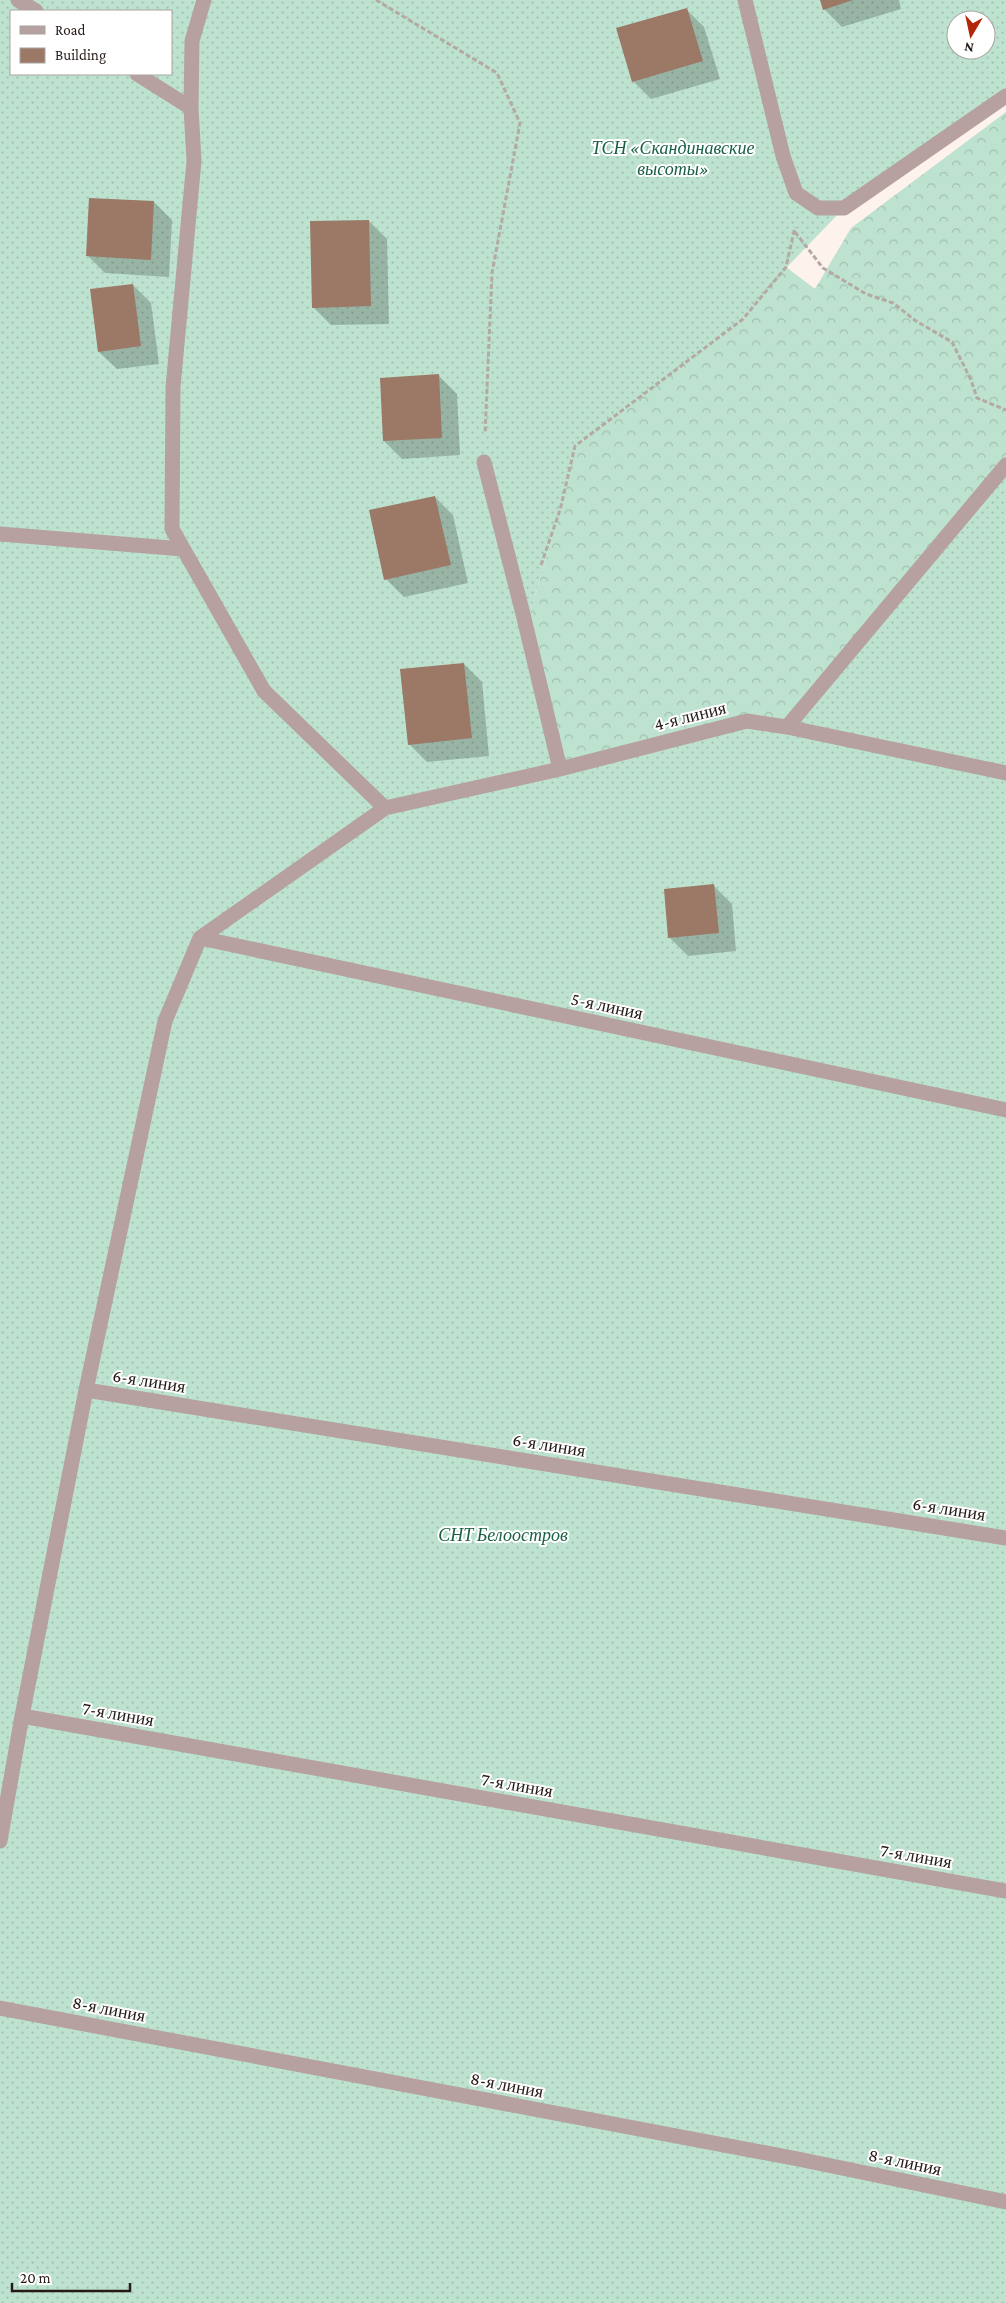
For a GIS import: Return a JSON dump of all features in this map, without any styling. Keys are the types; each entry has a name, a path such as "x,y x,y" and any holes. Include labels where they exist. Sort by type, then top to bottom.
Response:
{"street":[{"path":"18,0 34,10"},
{"path":"0,1841 22,1716 86,1390 165,1021 200,938 385,808 264,691 172,529 173,387 194,162 191,108 192,41 204,0"},
{"path":"745,0 783,156 796,193 818,208 844,208 1006,96"},
{"path":"138,75 191,108"},
{"path":"484,462 560,769"},
{"path":"787,727 1006,465"},
{"path":"0,534 183,549"},
{"name":"4-я линия","path":"385,808 560,769 747,721 787,727 1006,773"},
{"name":"5-я линия","path":"200,938 1006,1110"},
{"name":"6-я линия","path":"86,1390 1006,1538"},
{"name":"7-я линия","path":"22,1716 1006,1891"},
{"name":"8-я линия","path":"0,2008 798,2159 1006,2202"}],"path":[{"path":"376,0 497,73 520,123 492,273 484,462"},
{"path":"540,567 560,510 575,446 743,319 786,267 802,197"},
{"path":"794,231 823,268 866,294 893,303 916,321 952,342 971,380 976,398 1006,410"}],"green space":[{"name":"СНТ Белоостров","path":"0,0 1006,0 1006,96 844,208 787,267 743,319 575,446 560,510 526,627 564,767 747,721 789,724 1006,465 1006,2303 0,2303"},
{"path":"1006,112 1006,465 789,724 564,767 526,627 560,510 575,446 743,319 786,267 815,289 851,228"}],"building":[{"path":"820,0 853,0 823,10"},
{"path":"687,8 703,61 632,82 616,28"},
{"path":"89,198 154,201 151,260 86,256"},
{"path":"369,220 371,306 312,308 310,221"},
{"path":"133,284 141,346 98,352 90,289"},
{"path":"439,374 442,438 383,441 380,378"},
{"path":"435,496 451,565 384,580 369,510"},
{"path":"464,663 472,738 408,745 400,669"},
{"path":"714,884 719,933 668,938 664,889"}],"park label":[{"name":"ТСН «Скандинавские высоты»","path":"673,158"}]}
